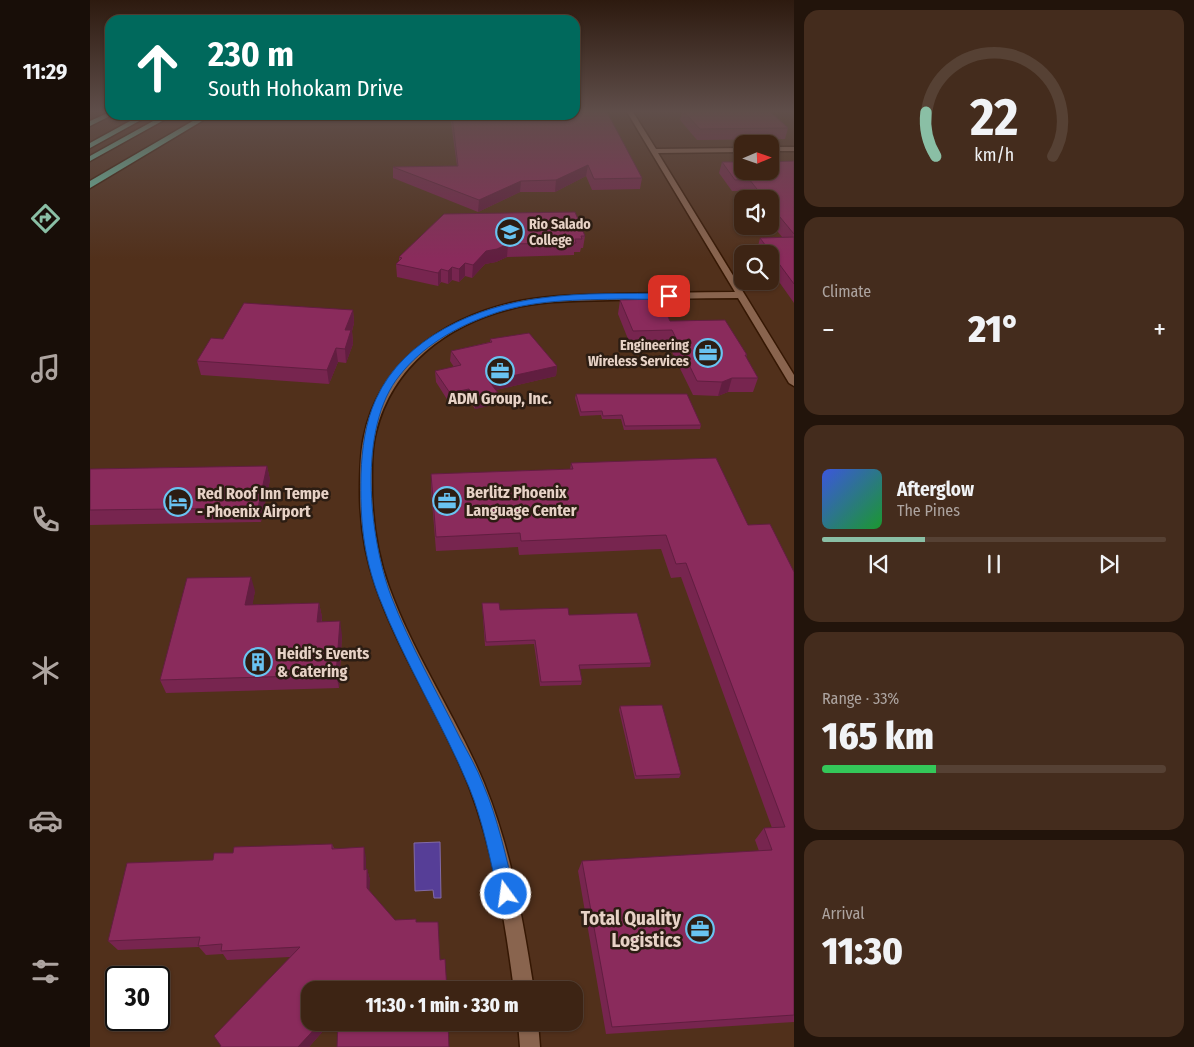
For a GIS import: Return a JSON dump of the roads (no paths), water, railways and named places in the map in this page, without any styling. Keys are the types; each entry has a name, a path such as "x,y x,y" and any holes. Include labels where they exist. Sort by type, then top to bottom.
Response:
{"highway":[{"path":"90,185 131,161"}],"street":[{"path":"660,161 794,383"},
{"path":"523,981 516,933 492,836 476,786 407,646 385,597 374,563 366,516 367,454 370,430 380,399 395,374 432,339 483,314 541,300 740,295"},
{"path":"529,1031 530,1047"}],"place":[{"name":"Rio Salado College","path":"510,232"},
{"name":"Engineering Wireless Services","path":"708,353"},
{"name":"ADM Group, Inc.","path":"500,371"},
{"name":"Berlitz Phoenix Language Center","path":"447,501"},
{"name":"Red Roof Inn Tempe - Phoenix Airport","path":"178,502"},
{"name":"Heidi's Events & Catering","path":"258,662"},
{"name":"Total Quality Logistics","path":"700,929"}]}
